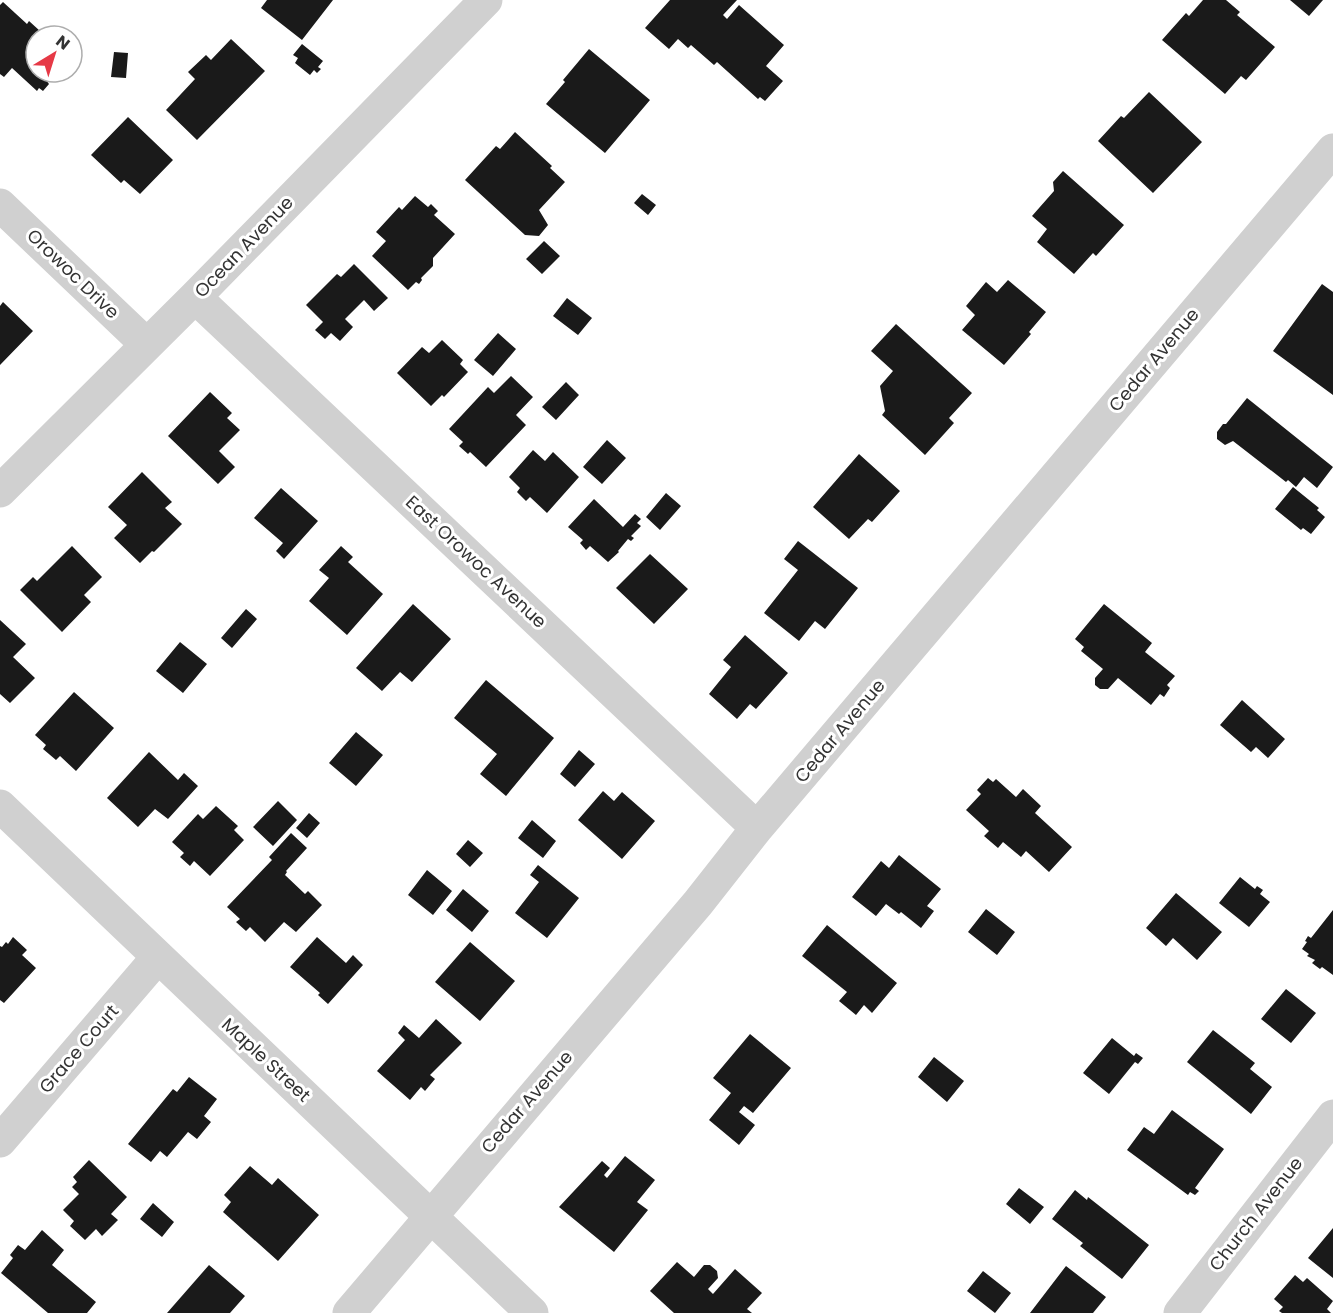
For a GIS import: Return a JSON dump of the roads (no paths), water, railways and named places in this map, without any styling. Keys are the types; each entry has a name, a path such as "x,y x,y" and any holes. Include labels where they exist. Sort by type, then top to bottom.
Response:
{"street":[{"name":"Ocean Avenue","path":"0,491 195,297 482,1"},
{"name":"Cedar Avenue","path":"349,1313 1333,150"},
{"name":"Orowoc Drive","path":"0,205 146,344"},
{"name":"East Orowoc Avenue","path":"195,297 757,828"},
{"name":"Maple Street","path":"0,806 532,1313"},
{"name":"Grace Court","path":"0,1141 158,957"},
{"name":"Church Avenue","path":"1180,1313 1333,1116"}]}
